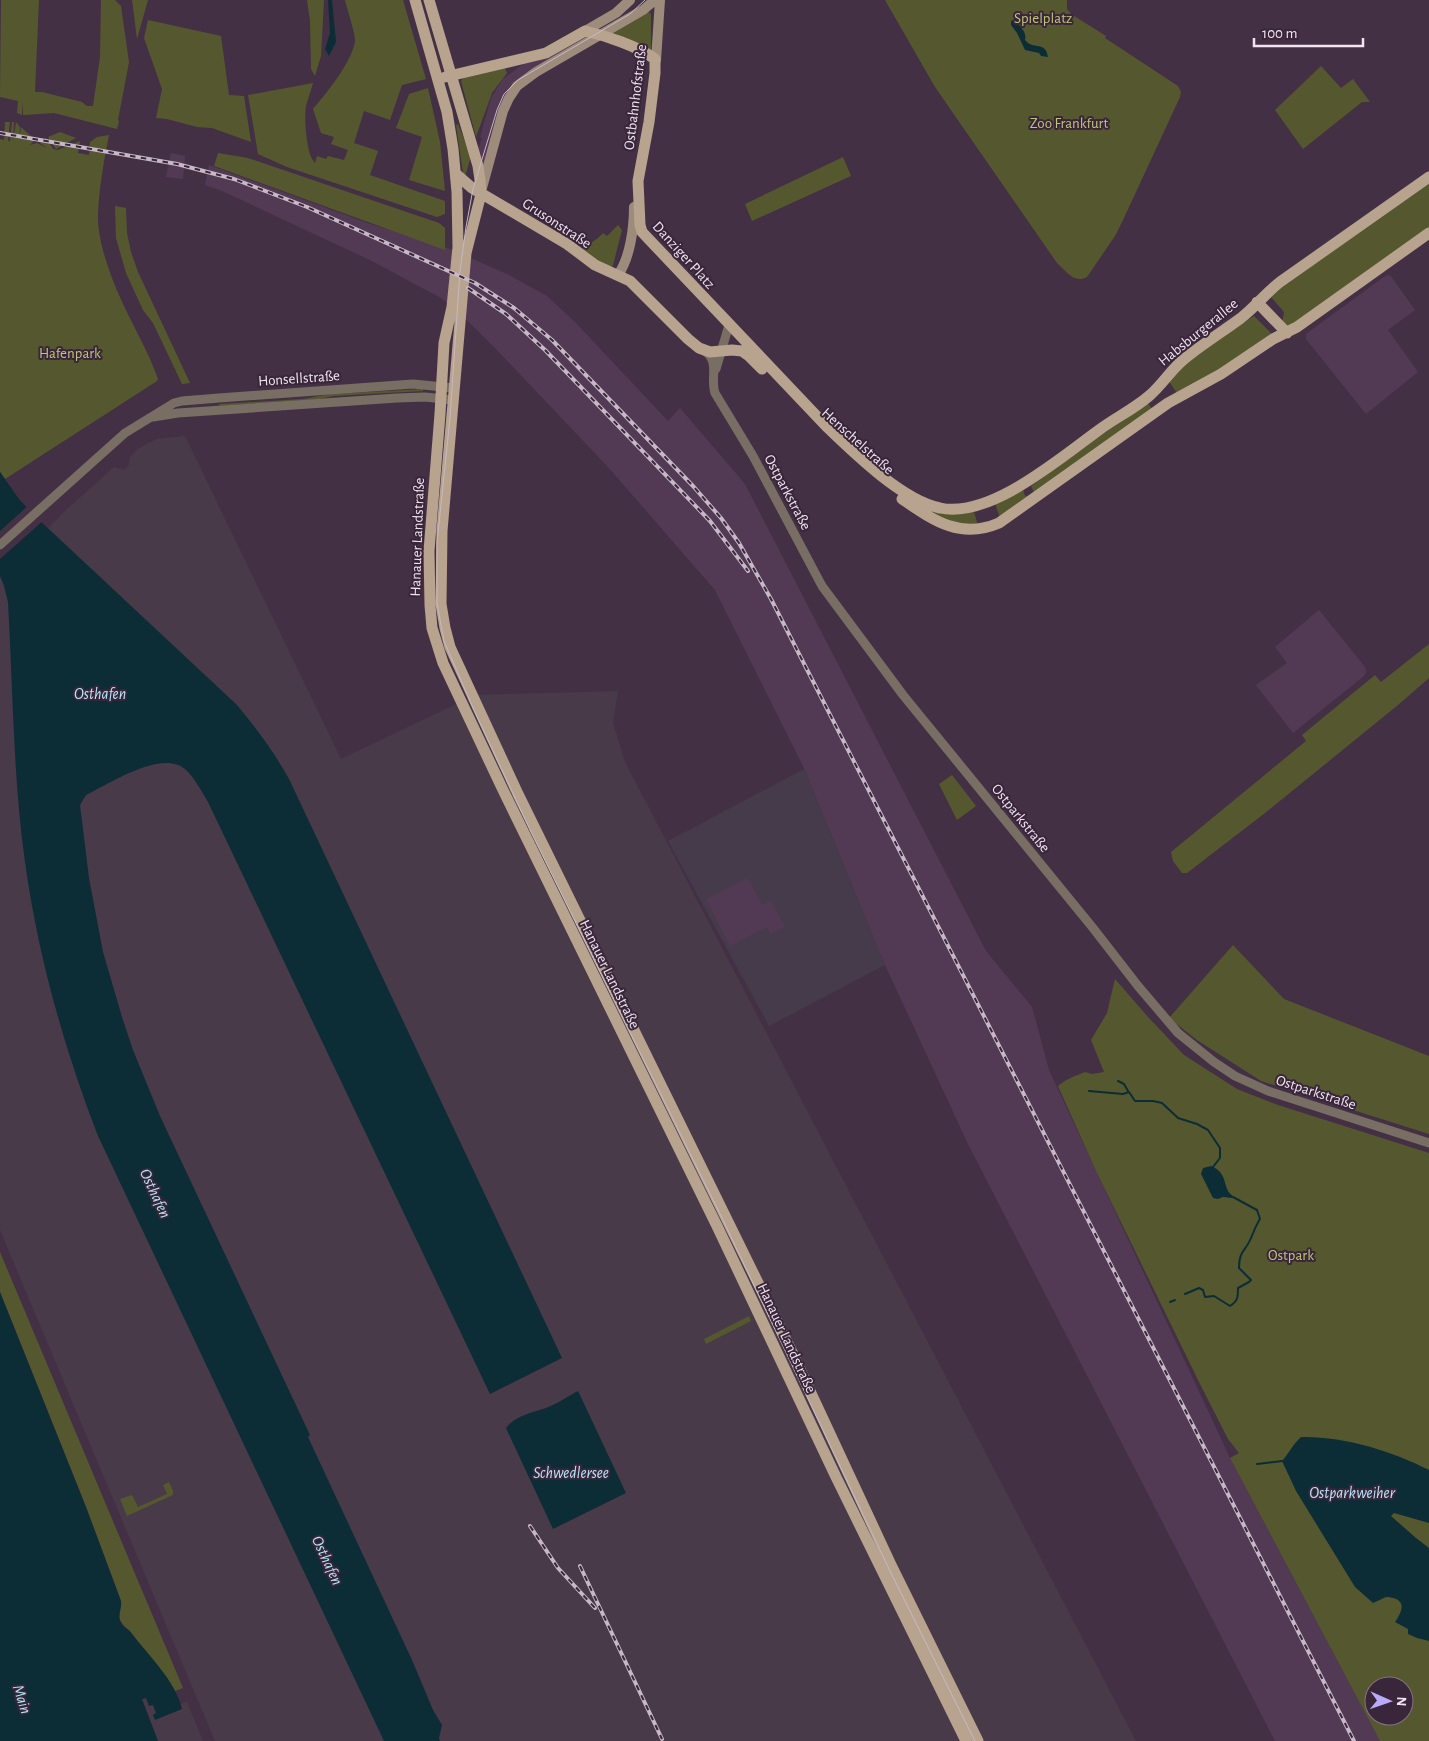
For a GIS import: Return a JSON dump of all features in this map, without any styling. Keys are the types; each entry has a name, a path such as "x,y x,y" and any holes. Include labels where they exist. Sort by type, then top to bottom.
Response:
{"main road":[{"name":"Hanauer Landstraße","path":"415,0 450,128 457,192 458,246 452,307 445,335 430,530 430,605 432,628 437,648 502,790 717,1226 836,1477 966,1741"},
{"name":"Hanauer Landstraße","path":"429,0 479,170 480,194"},
{"path":"438,80 451,75 546,52 612,16 630,0"},
{"name":"Hanauer Landstraße","path":"656,0 643,10 528,77 512,92 503,111 467,248 440,563 441,604 446,632 454,658 526,812 789,1346 892,1566 978,1741"},
{"name":"Ostbahnhofstraße","path":"637,185 649,122 656,60 658,17 656,0"},
{"path":"585,31 601,35 646,53 656,60"},
{"path":"456,174 480,194"},
{"name":"Habsburgerallee","path":"983,503 1003,495 1026,482 1148,396 1176,366 1242,317 1280,282 1429,177"},
{"name":"Danziger Platz","path":"618,275 619,259 637,185"},
{"name":"Danziger Platz","path":"637,185 642,232 727,323"},
{"name":"Grusonstraße","path":"480,194 559,239 597,267 618,275"},
{"path":"1026,482 1029,494 1037,497 1163,407 1221,374 1273,339 1304,322 1429,233"},
{"path":"618,275 634,284 688,339 705,351 721,351"},
{"path":"1257,302 1287,333"},
{"name":"Henschelstraße","path":"727,323 783,379 826,427 856,456 883,477 916,499 940,508 959,509 983,503"},
{"path":"1273,339 1278,332 1277,323"},
{"name":"Henschelstraße","path":"721,351 737,350 749,356 841,449 884,486 943,524 961,530 978,530 990,527 1009,517 1037,497"},
{"path":"432,628 446,632 437,648"},
{"path":"456,690 474,700 470,721"}],"street":[{"path":"721,351 727,323"},
{"name":"Ostparkstraße","path":"705,351 710,355 713,362 715,393 750,450 830,598 903,694 1178,1033 1214,1062 1247,1082 1268,1091 1429,1143"},
{"name":"Ostparkstraße","path":"714,376 721,351"},
{"name":"Honsellstraße","path":"0,545 125,433 166,406 182,400 413,384 441,386 453,394"},
{"name":"Honsellstraße","path":"150,418 178,413 353,400 441,398 453,394"}],"shaded area":[{"path":"582,36 592,37 515,84 483,171 478,149 482,138 480,137 491,98 503,79 526,62"},
{"path":"171,153 185,156 183,179 166,177"},
{"path":"209,165 376,226 445,247 507,274 547,296 575,322 668,421 680,408 745,484 986,951 1032,1007 1049,1070 1230,1458 1364,1711 1364,1726 1372,1726 1380,1741 1275,1741 968,1144 885,965 803,766 715,590 608,467 498,351 441,298 370,260 222,191 205,185"},
{"path":"1390,275 1415,310 1388,330 1418,372 1366,414 1306,339 1306,334 1385,276"},
{"name":"Osthafen","path":"185,436 341,759 475,695 618,691 613,723 625,762 1136,1741 215,1741 0,1230 0,577 66,510 114,467 124,470 129,465 130,457 139,448 157,439"},
{"path":"1319,610 1365,667 1366,672 1364,676 1293,733 1256,685 1287,663 1275,647"},
{"path":"804,769 885,965 769,1026 668,841"},
{"path":"748,878 762,905 771,900 785,927 770,934 767,927 730,946 706,899"},
{"path":"173,1687 180,1704 187,1702 203,1741 158,1741 154,1731 38,1741"}],"green space":[{"path":"1,0 39,0 35,92 82,102 87,106 93,106 100,57 101,0 115,0 121,6 129,62 117,129 54,113 23,115 23,102 22,115 17,113 18,101 0,97"},
{"path":"132,0 148,0 137,39"},
{"path":"307,0 324,0 321,56 315,76 311,69 310,21"},
{"path":"345,0 403,0 426,79 402,85 390,120 364,111 354,143 378,151 370,175 445,201 445,214 437,217 287,167 258,154 248,95 313,83 306,106 305,119 306,136 312,159 315,163 317,156 326,159 328,156 344,160 348,150 331,144 334,137 321,133 313,109 337,78 353,50 355,39"},
{"name":"Zoo Frankfurt","path":"885,0 1067,0 1067,9 1071,14 1178,86 1181,92 1180,97 1123,220 1115,236 1087,277 1082,279 1074,278 1057,263 935,87"},
{"path":"648,11 651,14 651,51 609,32"},
{"path":"148,20 221,36 229,95 244,96 251,142 212,128 197,127 156,118 162,89 144,38"},
{"path":"504,66 507,73 492,93 476,137 461,81 463,78"},
{"path":"1321,66 1341,88 1353,79 1370,102 1362,102 1303,149 1275,110"},
{"path":"428,88 440,142 445,191 409,180 422,137 396,128 409,94"},
{"name":"Hafenpark","path":"5,122 10,122 8,141 10,141 12,122 14,122 13,142 16,122 20,127 19,143 21,127 35,140 30,145 37,143 47,148 39,142 46,138 53,149 58,150 80,141 78,153 89,155 90,142 97,137 109,135 102,174 98,214 99,234 115,286 158,379 5,479 0,472 0,139 4,140"},
{"path":"458,124 471,156 465,177 456,125"},
{"path":"60,132 76,138 56,149 48,137"},
{"path":"218,153 248,158 439,223 445,228 445,250 214,166"},
{"path":"843,157 851,176 752,221 745,204"},
{"path":"1429,181 1429,229 1287,329 1282,324 1284,312 1270,296"},
{"path":"115,206 126,208 127,233 138,272 190,383 182,384 153,323 143,310 126,273 116,238"},
{"path":"618,225 622,230 611,268 580,251 603,233 607,236"},
{"path":"1254,316 1271,333 1265,340 1195,385 1177,393 1168,380 1177,371 1209,345"},
{"path":"423,389 423,391 334,396 319,399 220,406 219,404 303,399 331,394"},
{"path":"1147,402 1152,409 1034,492 1031,486"},
{"path":"1023,487 1024,494 1028,498 1000,518 995,503"},
{"path":"973,509 978,525 971,526 952,522 929,510"},
{"path":"1429,644 1429,678 1265,813 1187,873 1182,873 1173,861 1171,852 1306,741 1302,735 1375,675 1381,682"},
{"path":"952,775 976,806 957,820 939,784"},
{"path":"1233,945 1284,999 1429,1056 1429,1134 1261,1081 1197,1040 1169,1018"},
{"name":"Ostpark","path":"1115,979 1184,1055 1237,1089 1278,1105 1429,1153 1429,1741 1380,1741 1372,1726 1414,1726 1414,1676 1364,1676 1364,1711 1230,1458 1239,1453 1228,1439 1200,1384 1096,1171 1058,1086 1085,1072 1092,1074 1104,1072 1091,1040 1107,1013"},
{"path":"0,1252 183,1688 175,1691 119,1619 121,1601 86,1507 0,1292"},
{"path":"749,1316 751,1321 706,1344 704,1339"},
{"path":"169,1482 173,1495 127,1516 120,1499 132,1495 138,1507 167,1494 163,1485"}],"water":[{"path":"328,0 332,0 336,42 329,56 325,49 330,33"},
{"path":"1014,20 1024,32 1025,40 1031,45 1044,48 1048,57 1025,50 1011,25 1011,21"},
{"name":"Osthafen","path":"0,472 19,499 36,517 237,705 277,759 289,779 562,1358 490,1394 208,802 189,773 176,764 150,765 122,776 86,795 80,805 89,878 103,952 133,1050 160,1116 310,1435 308,1437 412,1660 433,1710 442,1725 440,1741 384,1741 98,1136 74,1069 63,1035 37,932 21,830 8,602 0,576"},
{"path":"1211,1166 1221,1173 1229,1193 1233,1196 1232,1198 1213,1198 1201,1174 1203,1168"},
{"name":"Main","path":"0,1292 86,1507 121,1601 120,1620 162,1670 179,1699 182,1709 155,1720 153,1715 156,1713 153,1705 149,1706 146,1698 142,1699 158,1741 0,1741"},
{"name":"Schwedlersee","path":"578,1391 626,1493 553,1529 506,1428 519,1417 550,1406"},
{"name":"Ostparkweiher","path":"1301,1437 1334,1439 1367,1446 1429,1470 1429,1523 1394,1513 1391,1516 1429,1548 1429,1641 1408,1634 1408,1629 1395,1622 1402,1608 1397,1599 1386,1597 1373,1603 1355,1587 1296,1491 1282,1461"}],"pier":[{"path":"29,505 44,520 0,559 0,531"}],"waterway":[{"path":"1118,1081 1124,1084 1128,1091"},
{"path":"1089,1091 1123,1094 1129,1092 1135,1101 1162,1103 1178,1118 1208,1130 1220,1148 1220,1158 1213,1167"},
{"path":"1185,1294 1199,1288 1203,1290 1205,1297 1214,1296 1230,1306 1237,1298 1238,1288 1251,1280 1239,1268 1239,1262 1241,1254 1260,1219 1257,1210 1233,1197"},
{"path":"1170,1302 1175,1300"},
{"path":"1257,1464 1282,1461"}],"tram line":[{"path":"645,0 630,14 518,80 504,94 497,110 473,189 460,271 450,418 437,543 437,603 444,641 532,834 722,1218 889,1569 975,1741"}],"railway":[{"path":"0,133 177,164 234,179 307,207 475,283 514,308 552,340 693,486 721,518 739,543 771,599 1354,1741"},
{"path":"468,288 506,314 545,350 710,521 748,571"},
{"path":"530,1526 558,1568 595,1608"},
{"path":"580,1566 662,1739"}],"park label":[{"name":"Spielplatz","path":"1043,18"}]}
